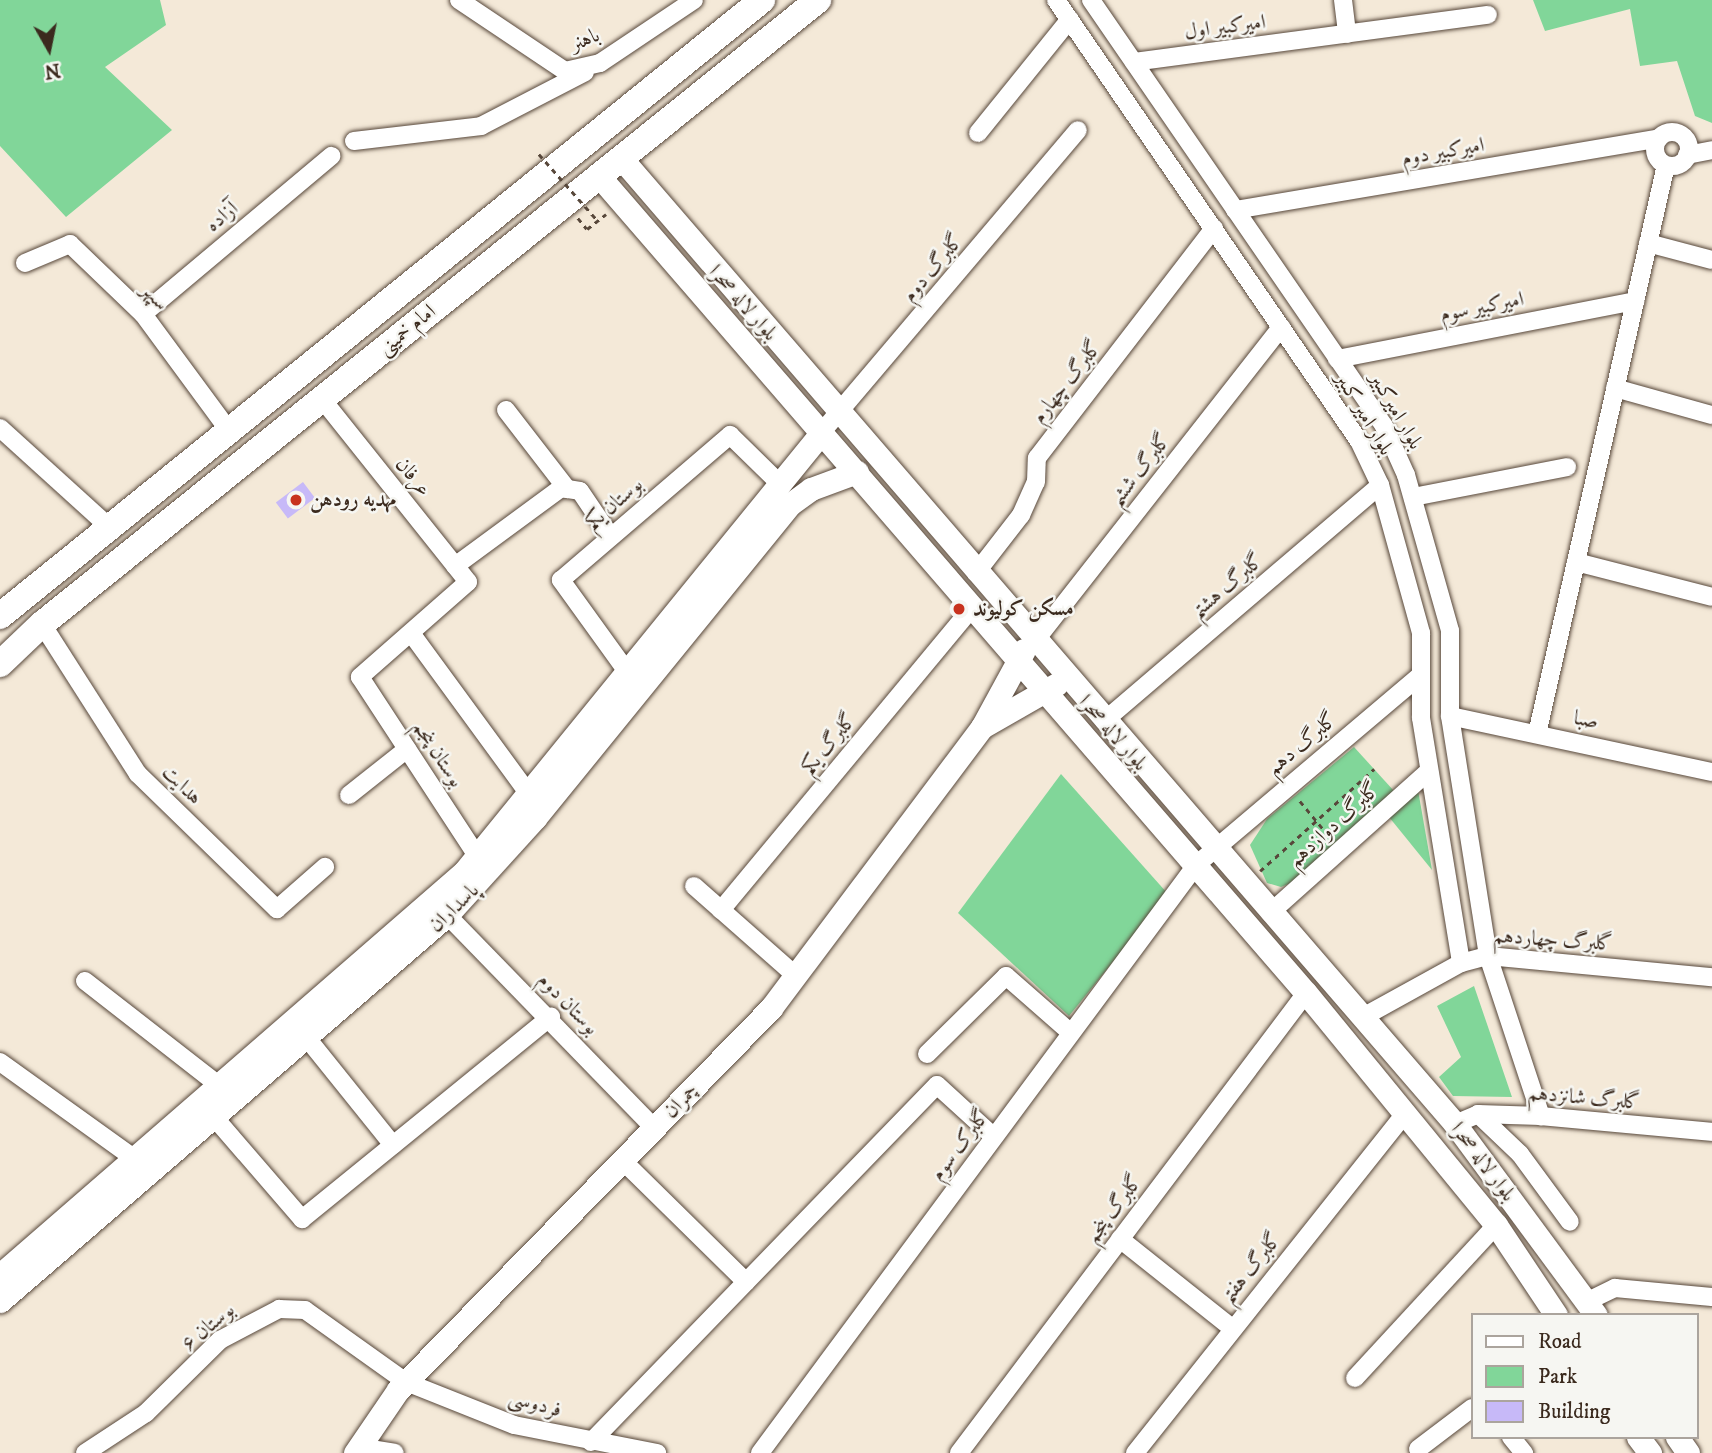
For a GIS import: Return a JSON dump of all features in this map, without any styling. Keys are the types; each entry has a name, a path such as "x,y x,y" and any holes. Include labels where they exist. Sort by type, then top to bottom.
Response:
{"highway":[{"name":"امام خمینی","path":"0,616 227,428 377,310 733,11 762,0"},
{"name":"امام خمینی","path":"0,664 42,624 818,0"},
{"path":"377,310 399,337"}],"main road":[{"name":"بلوار لاله صحرا","path":"621,158 650,196 1064,677 1455,1124 1592,1308"},
{"name":"بلوار لاله صحرا","path":"599,176 621,210 857,472 1306,993 1496,1225 1555,1313"},
{"path":"621,210 650,196"},
{"name":"پاسداران","path":"0,1275 141,1167 214,1117 447,915 635,679 821,433"},
{"name":"پاسداران","path":"0,1301 141,1167 220,1086 477,856 529,794 789,505 811,489 857,472"},
{"name":"چمران","path":"357,1450 406,1382 654,1128 795,975 982,727 1015,658 1035,641"},
{"name":"چمران","path":"982,727 1047,694 1064,677"}],"street":[{"name":"باهنر","path":"459,0 555,70 600,63 694,0"},
{"name":"بلوار امیر کبیر","path":"1056,0 1359,440 1380,485 1414,592 1429,771 1461,963"},
{"name":"بلوار امیرکبیر","path":"1091,0 1384,426 1413,497 1450,631 1450,716 1488,956 1541,1116"},
{"path":"1343,0 1347,34"},
{"name":"امیرکبیر اول","path":"1134,62 1488,15"},
{"path":"978,133 1070,19"},
{"path":"354,141 504,119 600,63"},
{"name":"گلبرگ دوم","path":"821,433 840,416 1078,130"},
{"path":"1666,165 1656,154 1659,138 1680,135 1687,155"},
{"name":"امیرکبیر دوم","path":"1235,209 1659,138"},
{"path":"1666,165 1687,155 1712,150"},
{"name":"آزاده","path":"143,314 331,156"},
{"path":"1537,734 1666,165"},
{"name":"گلبرگ چهارم","path":"976,573 1021,515 1036,482 1037,458 1214,228"},
{"name":"سپهر","path":"25,262 70,243 143,314 227,428"},
{"path":"1648,243 1712,260"},
{"name":"امیرکبیر سوم","path":"1337,359 1635,300"},
{"name":"گلبرگ ششم","path":"1035,641 1281,327"},
{"path":"1615,388 1712,415"},
{"name":"عرفان","path":"322,399 468,582 411,632"},
{"path":"506,410 567,489"},
{"path":"1359,440 1384,426"},
{"path":"0,428 108,526"},
{"name":"بوستان یکم","path":"635,679 561,580 730,435 781,485"},
{"path":"1413,497 1567,467"},
{"name":"گلبرگ هشتم","path":"1104,721 1380,485"},
{"path":"455,566 567,489 580,491 611,537"},
{"path":"1576,562 1712,597"},
{"name":"گلبرگ یکم","path":"722,910 972,607"},
{"name":"هدایت","path":"42,624 138,774 277,909 325,867"},
{"path":"411,632 529,794"},
{"name":"بوستان پنجم","path":"411,632 360,677 477,856"},
{"name":"گلبرگ دهم","path":"1196,865 1213,847 1421,675"},
{"name":"صبا","path":"1450,716 1712,772"},
{"path":"349,795 407,749"},
{"name":"گلبرگ دوازدهم","path":"1270,913 1429,771"},
{"name":"گلبرک سوم","path":"760,1453 1196,865"},
{"path":"694,886 795,975"},
{"name":"بوستان دوم","path":"447,915 551,1017 654,1128"},
{"name":"گلبرگ چهاردهم","path":"1363,1017 1461,963 1488,956 1712,977"},
{"path":"927,1054 1006,976 1071,1033"},
{"path":"85,981 220,1086"},
{"name":"گلبرگ پنجم","path":"959,1453 1306,993"},
{"path":"214,1117 302,1219 551,1017"},
{"path":"307,1038 393,1145"},
{"path":"0,1062 141,1167"},
{"path":"591,1442 937,1085 994,1137"},
{"name":"گلبرگ هفتم","path":"1135,1453 1231,1328 1405,1114"},
{"path":"1478,1114 1520,1154 1570,1222"},
{"name":"گلبرگ شانزدهم","path":"1455,1124 1478,1114 1541,1116 1712,1132"},
{"path":"622,1160 746,1282"},
{"path":"1356,1378 1496,1225"},
{"path":"1120,1239 1231,1328"},
{"path":"1592,1308 1615,1288 1712,1297"},
{"name":"بوستان ۶","path":"85,1453 146,1413 220,1340 279,1309 305,1310 406,1382"},
{"name":"فردوسی","path":"406,1382 514,1425 657,1453"},
{"path":"1418,1449 1470,1410"},
{"path":"1513,1439 1524,1453"},
{"path":"357,1450 395,1453"}],"path":[{"path":"539,154 598,221"},
{"path":"587,229 621,210"},
{"path":"1245,884 1374,769"},
{"path":"1287,785 1340,850"}],"green space":[{"path":"0,0 160,0 166,25 105,67 172,130 66,217 0,146"},
{"path":"1533,0 1712,0 1712,123 1695,116 1677,61 1640,66 1630,9 1545,31"},
{"path":"1354,747 1394,791 1298,880 1281,887 1267,883 1250,845 1267,819"},
{"path":"1061,774 1168,894 1069,1016 958,913"},
{"path":"1418,790 1432,870 1389,817"},
{"path":"1474,986 1512,1097 1453,1096 1439,1077 1461,1057 1437,1006"}],"building":[{"name":"مهدیه رودهن","path":"303,482 315,498 288,518 276,502"}],"place":[{"name":"مهدیه رودهن","path":"296,500"},
{"name":"مسکن کولیوند","path":"959,609"}]}
